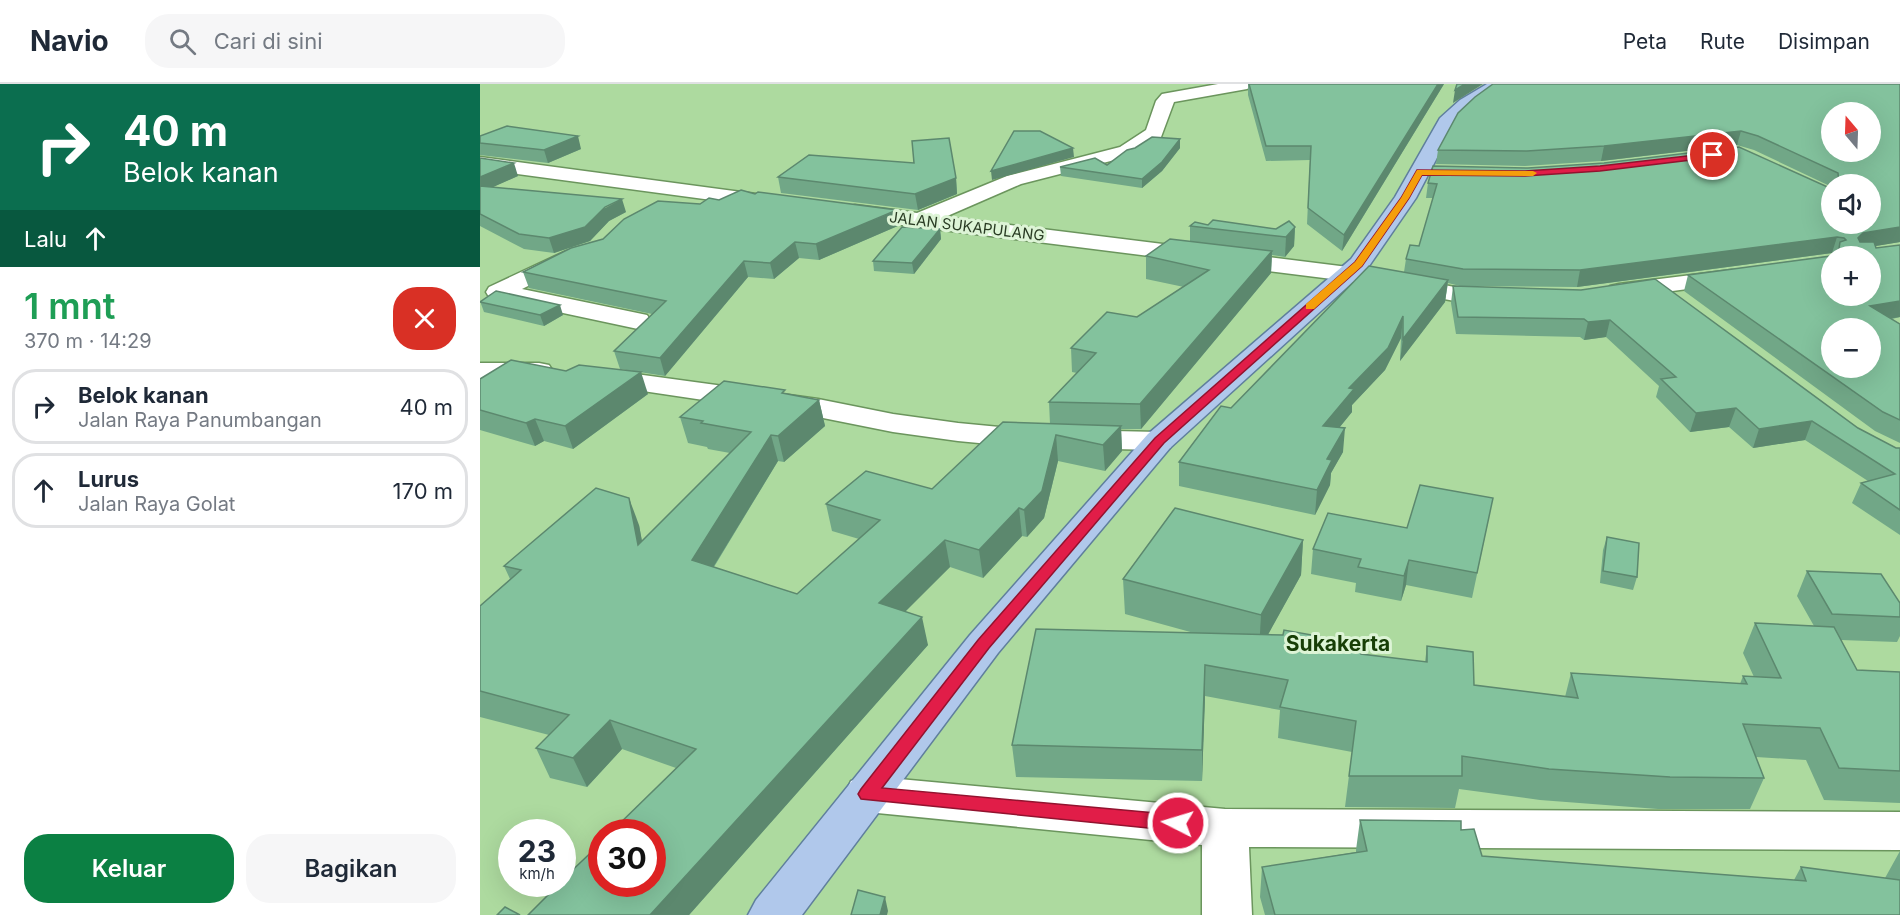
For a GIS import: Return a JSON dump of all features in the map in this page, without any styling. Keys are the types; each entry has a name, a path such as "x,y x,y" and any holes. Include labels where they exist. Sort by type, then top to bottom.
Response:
{"main road":[{"path":"773,915 984,644 1160,441 1359,264 1405,198 1446,122 1466,104 1498,84"}],"street":[{"path":"919,220 1014,180 1127,151 1154,133 1168,98 1247,84"},
{"path":"482,164 792,204"},
{"path":"1420,172 1442,173"},
{"path":"657,207 686,191"},
{"name":"JALAN SUKAPULANG","path":"838,210 1348,274 1460,295 1519,296"},
{"path":"588,253 568,257 498,292 638,321"},
{"path":"1599,294 1755,274"},
{"path":"1656,286 1684,307"},
{"path":"480,371 569,373 818,408 892,423 958,432 1021,438 1160,441"},
{"path":"867,794 1225,828 1900,831"},
{"path":"1225,828 1227,915"}],"building":[{"path":"1249,84 1438,84 1344,235 1308,208 1311,146 1266,146"},
{"path":"1457,84 1465,84 1455,90"},
{"path":"1493,84 1900,84 1900,227 1881,230 1881,174 1838,174 1758,136 1741,131 1604,146 1527,151 1438,150 1458,113"},
{"path":"507,126 578,136 544,150 480,143 480,136"},
{"path":"1014,131 1040,131 1073,148 991,171"},
{"path":"1152,137 1180,139 1162,162 1142,179 1060,167 1095,158 1107,165 1127,150 1135,148"},
{"path":"949,138 956,178 915,194 778,177 809,155 914,163 912,141"},
{"path":"1739,147 1821,184 1821,234 1862,234 1858,238 1860,242 1874,242 1875,246 1839,246 1840,242 1846,240 1837,237 1580,270 1463,269 1406,259 1410,245 1419,246 1437,184 1428,183 1433,166 1528,168 1604,163"},
{"path":"480,158 514,163 480,177"},
{"path":"480,186 622,199 605,207 585,227 549,238 519,234 480,214"},
{"path":"741,190 755,194 758,192 897,210 816,244 795,242 770,263 744,261 660,358 614,351 666,301 523,272 571,248 603,239 624,219 658,201 700,204 709,198 719,200"},
{"path":"1213,220 1276,229 1289,221 1295,227 1286,237 1190,226 1195,222 1208,225"},
{"path":"902,227 940,229 912,263 873,261"},
{"path":"1170,239 1272,251 1140,404 1049,402 1096,353 1071,348 1107,312 1137,317 1209,270 1146,256"},
{"path":"1900,245 1900,301 1881,304 1881,247"},
{"path":"1821,257 1821,306 1870,306 1900,324 1900,420 1883,412 1835,378 1881,378 1881,318 1821,318 1821,368 1688,275"},
{"path":"1369,266 1448,280 1403,339 1403,316 1388,348 1349,388 1354,389 1323,426 1345,428 1327,459 1332,460 1317,490 1179,462 1221,406 1231,408"},
{"path":"1655,279 1858,428 1900,448 1900,510 1861,483 1895,474 1812,421 1759,429 1736,408 1696,413 1661,379 1676,377 1610,320 1588,322 1584,319 1458,317 1453,286 1581,290"},
{"path":"496,291 560,305 540,315 480,302"},
{"path":"511,360 566,371 579,365 641,372 565,426 535,419 526,423 480,410 480,379"},
{"path":"724,381 785,390 782,393 819,400 778,436 771,435 692,560 797,594 880,520 826,504 866,471 932,489 1003,422 1121,426 1103,445 1056,435 1042,491 1024,510 1019,508 979,550 945,540 879,603 922,617 650,915 528,915 546,897 576,897 576,867 588,855 588,897 666,897 666,819 624,819 696,749 610,720 573,758 536,748 569,715 480,691 480,606 521,570 504,566 596,488 629,498 638,545 751,432 680,417"},
{"path":"1420,485 1493,498 1477,573 1409,560 1404,576 1358,567 1361,559 1313,549 1328,513 1407,528"},
{"path":"1175,508 1303,540 1261,615 1123,579"},
{"path":"1607,537 1639,543 1637,577 1603,571"},
{"path":"1807,571 1881,574 1900,603 1900,617 1832,614"},
{"path":"1755,623 1834,627 1857,670 1900,672 1900,771 1839,768 1820,728 1743,724 1764,778 1670,777 1549,769 1462,756 1462,776 1349,776 1356,721 1280,707 1288,680 1205,665 1202,750 1012,745 1036,629 1283,635 1284,630 1363,644 1361,654 1427,662 1427,646 1473,652 1474,685 1578,698 1571,673 1747,684 1743,676 1781,678"},
{"path":"1360,820 1461,821 1461,830 1474,829 1482,856 1806,881 1801,867 1900,880 1900,915 1275,915 1262,867 1367,851"},
{"path":"858,890 885,897 880,915 851,915"},
{"path":"505,907 520,915 497,915"}],"slow traffic":[{"path":"1310,306 1359,264 1405,198 1420,172 1533,173"}],"district":[{"name":"Sukakerta","path":"1338,643"}],"route":[{"path":"1178,823 867,794 984,644 1160,441 1201,402 1359,264 1405,198 1420,172 1525,174 1600,169 1713,155"}]}
